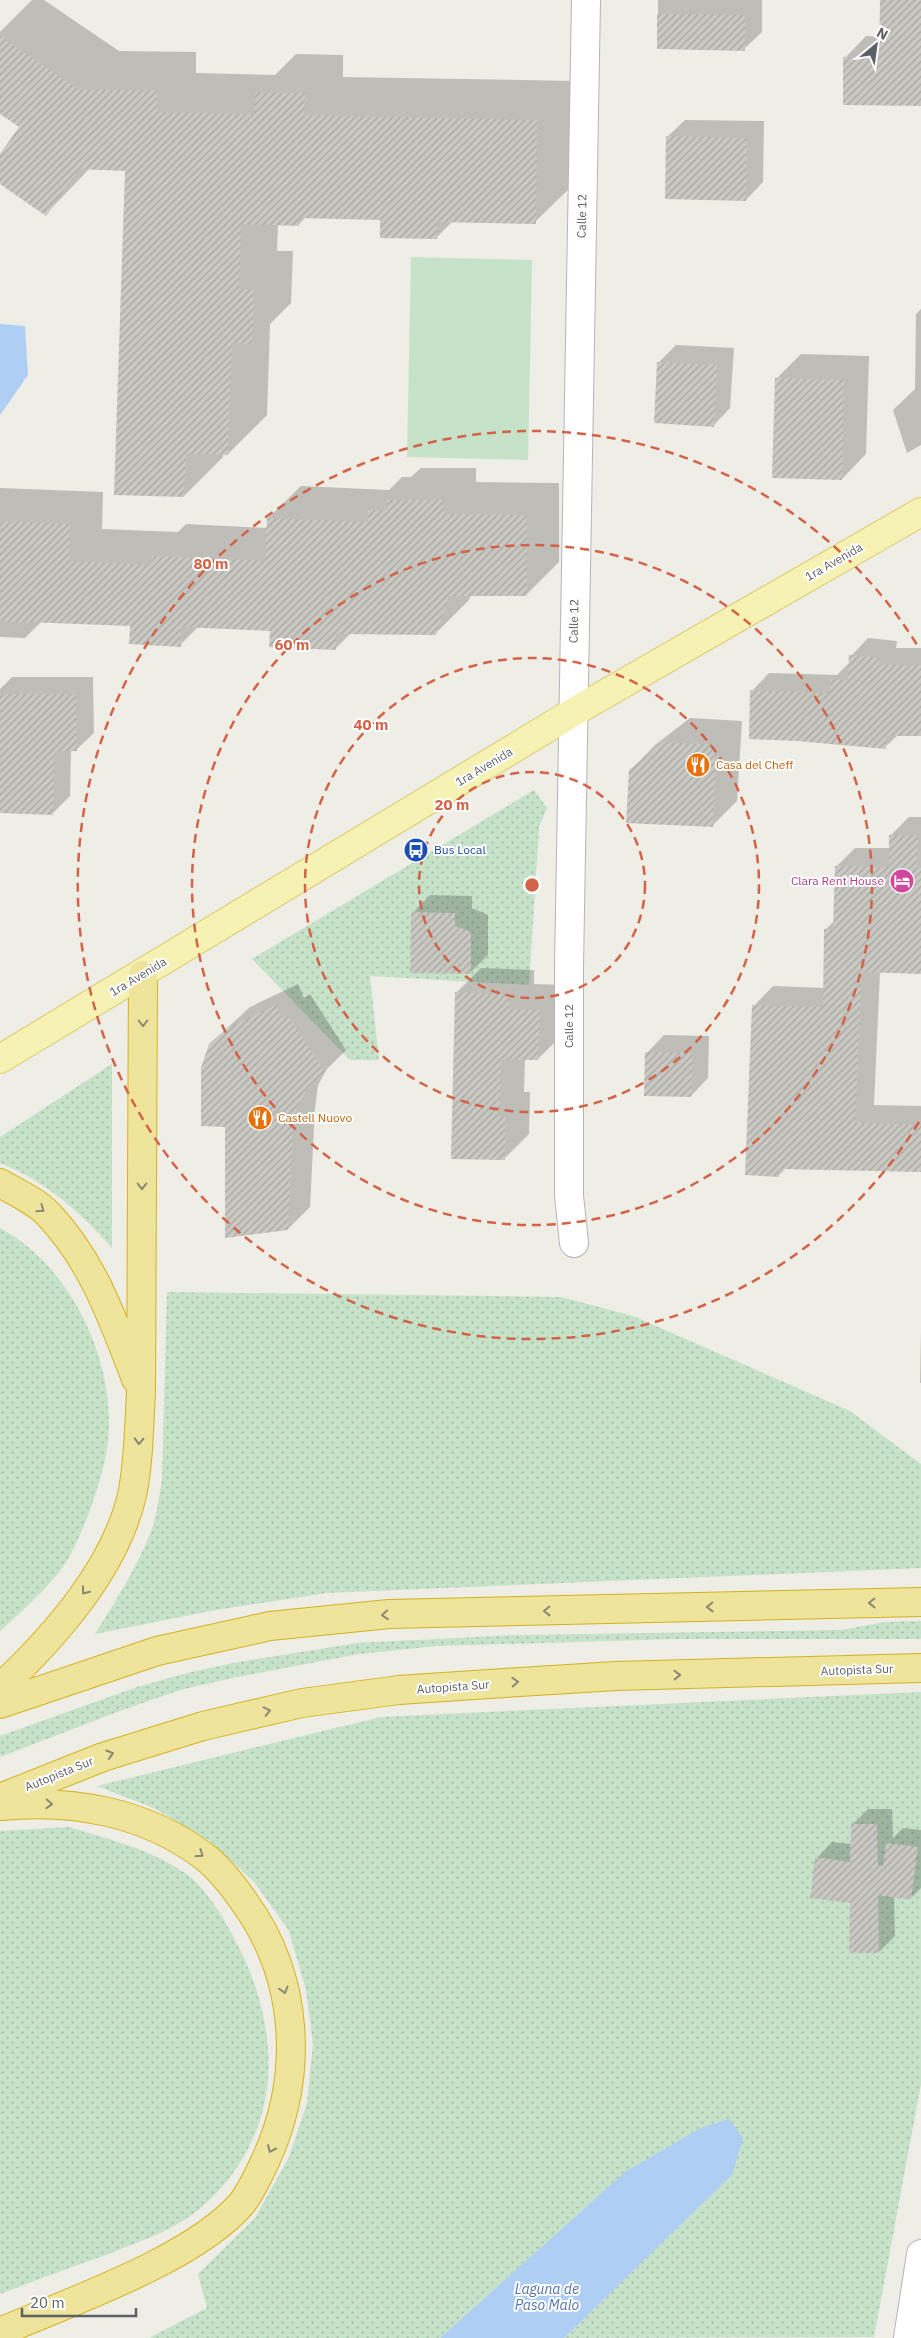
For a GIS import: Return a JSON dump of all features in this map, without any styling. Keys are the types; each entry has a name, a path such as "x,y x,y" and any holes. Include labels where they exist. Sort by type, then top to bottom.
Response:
{"highway":[{"path":"0,1688 65,1617 97,1576 113,1548 132,1496 138,1460 142,1392 143,975"},
{"path":"0,1183 48,1213 79,1252 92,1272 142,1392"},
{"path":"0,1704 158,1651 270,1626 389,1614 921,1602"},
{"name":"Autopista Sur","path":"0,1798 103,1757 203,1726 302,1703 399,1690 616,1676 921,1668"},
{"path":"0,1806 30,1804 80,1806 123,1815 178,1840 206,1858 236,1890 258,1921 269,1945 286,1996 292,2056 288,2095 279,2130 244,2200 226,2221 174,2254 0,2332"}],"main road":[{"name":"1ra Avenida","path":"0,1059 143,975 572,713 921,512"}],"street":[{"name":"Calle 12","path":"574,1242 569,1196 572,713 586,0"},
{"path":"913,2324 921,2254"}],"green space":[{"path":"411,257 532,260 528,460 407,457"},
{"path":"534,790 547,808 539,827 529,985 370,976 379,1060 350,1060 252,959"},
{"path":"112,1064 112,1248 75,1210 47,1188 17,1170 0,1163 0,1137"},
{"path":"0,1228 26,1245 49,1267 69,1293 85,1322 98,1353 106,1385 109,1417 105,1461 92,1505 74,1548 55,1577 37,1597 0,1631"},
{"path":"167,1292 561,1297 633,1316 850,1411 921,1464 921,1568 326,1593 210,1611 95,1634 139,1559 151,1532 156,1513 162,1479"},
{"path":"921,1621 921,1639 677,1639 437,1646 359,1654 237,1677 180,1690 0,1757 0,1736 137,1687 187,1673 238,1662 358,1643 517,1635 841,1630 885,1622"},
{"path":"921,1692 921,2084 874,2337 564,2338 732,2175 625,2172 440,2338 149,2338 207,2308 198,2274 255,2218 289,2157 307,2103 313,2044 306,1990 289,1931 255,1883 210,1841 154,1808 97,1786 381,1717"},
{"path":"69,1827 114,1840 158,1857 185,1873 206,1894 233,1936 249,1971 261,2006 267,2042 268,2077 262,2112 250,2145 231,2176 193,2214 156,2235 0,2294 0,1831"}],"water":[{"path":"0,324 25,326 28,375 0,415"},
{"name":"Laguna de Paso Malo","path":"729,2119 743,2138 732,2175 564,2338 440,2338 625,2172 701,2128"}],"building":[{"path":"880,0 921,0 921,106 843,105 843,57 879,58"},
{"path":"657,14 745,15 745,51 657,49"},
{"path":"0,36 79,90 157,90 157,112 255,114 255,93 305,93 304,115 537,120 536,224 437,222 437,239 380,238 380,220 299,218 299,226 241,224 239,289 254,290 252,344 232,343 228,455 186,454 184,497 114,495 125,171 79,169 46,216 0,184 0,154 19,127 0,114"},
{"path":"666,136 747,138 746,201 665,199"},
{"path":"657,362 717,365 714,427 654,423"},
{"path":"775,378 844,380 842,480 772,478"},
{"path":"387,500 444,500 444,514 527,515 527,596 449,596 436,635 336,634 336,650 269,647 270,631 181,627 181,647 129,644 130,626 0,621 0,521 70,524 69,561 151,565 152,556 265,561 267,518 368,522 368,510 387,510"},
{"path":"849,655 880,658 879,665 921,665 921,736 887,736 886,749 749,739 750,690 830,693 831,679 848,680"},
{"path":"0,694 76,694 77,751 55,751 53,815 0,813"},
{"path":"664,742 717,745 713,827 626,823 629,770"},
{"path":"889,835 918,836 917,868 921,868 921,974 862,972 855,1123 921,1125 921,1172 779,1169 779,1177 745,1175 752,1005 823,1007 824,929 833,930 835,866 889,867"},
{"path":"411,912 455,913 455,926 471,932 471,974 410,973"},
{"path":"455,992 509,994 509,1009 540,1010 538,1060 501,1060 499,1116 506,1117 505,1160 451,1159"},
{"name":"Castell Nuovo","path":"276,1005 282,1019 288,1015 325,1073 307,1090 297,1108 293,1130 288,1230 225,1238 225,1127 201,1126 201,1068 209,1044 227,1028"},
{"path":"645,1052 693,1053 691,1097 644,1096"},
{"path":"851,1824 877,1824 878,1865 883,1866 886,1843 918,1847 911,1900 878,1895 879,1953 849,1953 850,1903 810,1898 815,1857 850,1862"}],"place":[{"name":"Casa del Cheff","path":"698,765"},
{"name":"Bus Local","path":"416,850"},
{"name":"Clara Rent House","path":"902,881"},
{"name":"Castell Nuovo","path":"260,1118"}]}
